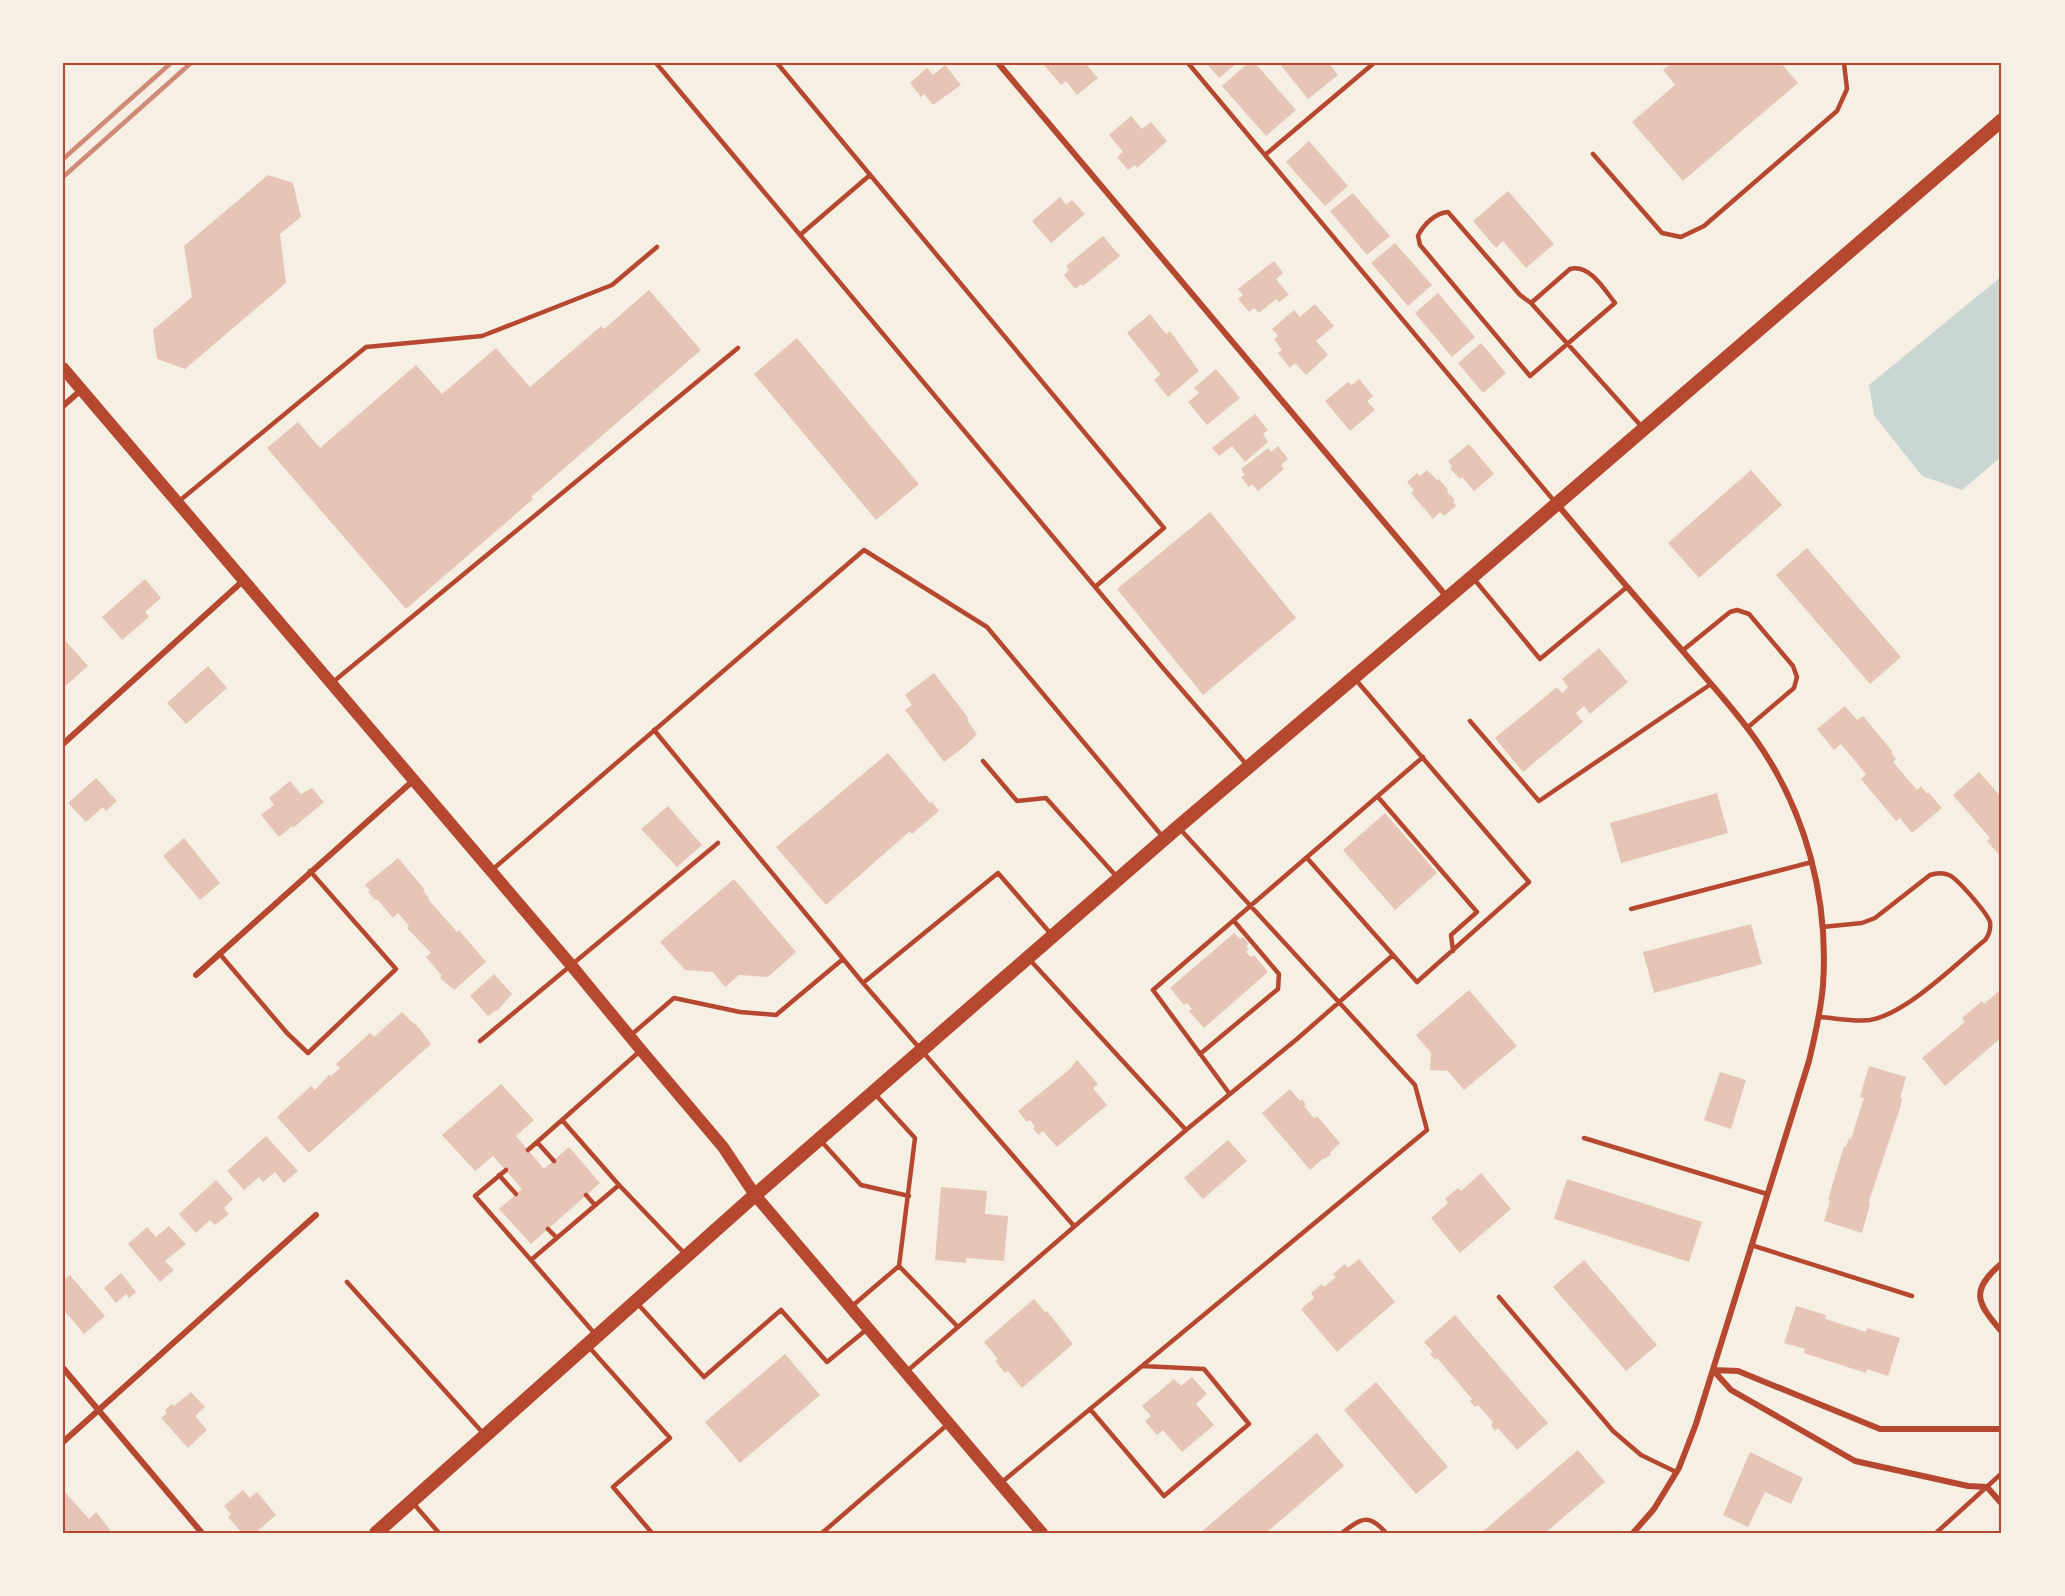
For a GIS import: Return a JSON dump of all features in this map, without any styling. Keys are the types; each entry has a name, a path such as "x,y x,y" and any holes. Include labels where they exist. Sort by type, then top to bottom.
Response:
{"main road":[{"path":"376,1533 755,1195 1053,936 2002,120"},
{"path":"63,368 415,779 490,871 572,964 723,1148 755,1195 1042,1533"}],"street":[{"path":"998,63 1448,598"},
{"path":"63,406 81,390"},
{"path":"1557,504 1747,728 1776,772 1789,798 1812,862 1821,908 1823,985 1819,1017 1809,1061 1696,1424 1676,1472 1654,1509 1633,1533"},
{"path":"63,744 245,579"},
{"path":"196,975 415,779"},
{"path":"63,1442 316,1215"},
{"path":"2002,1263 1984,1280 1980,1293 1983,1309 2002,1332"},
{"path":"63,1368 202,1533"},
{"path":"1713,1370 1738,1371 1880,1429 2002,1429"},
{"path":"1713,1370 1731,1390 1855,1461 1968,1486 1987,1486 2002,1504"}],"lane":[{"path":"656,63 1095,587 1249,767"},
{"path":"777,63 1164,528 1095,587"},
{"path":"1188,63 1557,504"},
{"path":"1265,155 1374,63"},
{"path":"1593,154 1662,233 1681,237 1704,226 1837,111 1847,89 1844,63"},
{"path":"800,235 870,175"},
{"path":"1531,303 1570,269 1577,267 1595,278 1615,303 1568,345 1530,376 1420,245 1418,236 1420,231 1434,217 1448,212 1520,295 1531,303 1568,345 1644,429"},
{"path":"178,502 366,347 482,336 612,285 657,248"},
{"path":"332,682 738,348"},
{"path":"490,871 864,550 987,627 1165,839"},
{"path":"1472,577 1540,659 1627,586"},
{"path":"1682,651 1730,612 1737,610 1749,614 1793,666 1797,677 1794,688 1747,728"},
{"path":"1307,858 1418,982 1529,882 1354,677"},
{"path":"1470,721 1539,801 1711,684"},
{"path":"654,730 863,983 1074,1226"},
{"path":"1229,1093 1153,990 1423,757"},
{"path":"983,760 1017,801 1046,798 1119,879"},
{"path":"1378,797 1477,912 1451,935 1453,951"},
{"path":"1000,1483 1427,1130 1415,1085 1179,827"},
{"path":"480,1041 718,843"},
{"path":"1631,909 1812,862"},
{"path":"219,953 286,1034 308,1053 396,969 310,871"},
{"path":"863,983 998,873 1053,936"},
{"path":"1819,1017 1863,1020 1885,1016 1902,1008 1985,940 1989,935 1990,925 1986,915 1955,880 1949,875 1937,873 1930,875 1875,918 1862,923 1822,927"},
{"path":"1200,1054 1278,989 1279,974 1234,921"},
{"path":"906,1372 1229,1093 1297,1039 1393,955"},
{"path":"1029,958 1186,1130"},
{"path":"629,1036 674,998 740,1012 776,1015 843,959"},
{"path":"528,1150 641,1050"},
{"path":"850,1307 899,1266 909,1196 915,1138 874,1093"},
{"path":"562,1120 619,1185 687,1256"},
{"path":"1584,1138 1767,1194"},
{"path":"820,1140 861,1185 909,1196"},
{"path":"537,1142 554,1161"},
{"path":"506,1170 474,1196 531,1260 670,1438 613,1487 652,1533"},
{"path":"499,1175 516,1194"},
{"path":"531,1260 619,1185"},
{"path":"586,1196 595,1205"},
{"path":"548,1229 556,1238"},
{"path":"1751,1245 1912,1296"},
{"path":"899,1266 958,1327"},
{"path":"347,1282 485,1435"},
{"path":"1499,1297 1613,1431 1641,1455 1676,1472"},
{"path":"636,1302 704,1377 781,1310 827,1362 868,1328"},
{"path":"1090,1409 1164,1496 1249,1424 1204,1369 1142,1366"},
{"path":"822,1533 949,1423"},
{"path":"1936,1533 2002,1473"},
{"path":"411,1501 440,1533"},
{"path":"1342,1533 1356,1522 1366,1519 1379,1525 1386,1533"}],"shaded area":[{"path":"2002,276 2002,456 1962,490 1922,476 1874,415 1869,385"}],"building":[{"path":"1046,63 1085,63 1098,78 1077,95 1066,81 1061,85 1044,65"},
{"path":"1206,63 1237,63 1219,78"},
{"path":"1248,63 1255,63 1296,110 1266,136 1222,86"},
{"path":"1279,63 1329,63 1338,75 1308,99"},
{"path":"1672,63 1781,63 1798,83 1683,181 1632,122 1675,85 1663,70"},
{"path":"945,65 961,85 933,105 924,94 921,97 910,83 927,68 933,75"},
{"path":"1131,116 1142,129 1151,122 1167,141 1137,168 1135,165 1128,170 1117,157 1123,152 1109,135"},
{"path":"1309,141 1348,186 1325,206 1286,162"},
{"path":"268,175 293,183 301,217 280,234 286,283 185,369 157,359 153,330 192,297 184,246"},
{"path":"1508,191 1554,244 1526,268 1503,241 1496,248 1473,221"},
{"path":"1353,193 1390,236 1367,255 1330,211"},
{"path":"1060,197 1066,205 1072,200 1085,214 1051,243 1032,221"},
{"path":"1103,236 1120,256 1083,286 1081,284 1075,289 1064,275 1069,270 1066,266"},
{"path":"1395,243 1432,285 1408,306 1371,263"},
{"path":"1274,261 1283,273 1276,279 1289,295 1279,302 1276,299 1259,313 1254,308 1249,312 1238,299 1243,295 1238,289"},
{"path":"649,290 701,350 406,609 267,448 298,422 320,448 416,365 442,394 496,348 530,387 601,326 604,329"},
{"path":"1438,293 1475,337 1452,357 1415,313"},
{"path":"1315,304 1334,326 1316,341 1328,355 1306,375 1295,363 1290,368 1278,353 1282,350 1274,339 1278,336 1272,329 1294,310 1300,317"},
{"path":"1150,314 1166,334 1170,331 1199,371 1168,397 1154,380 1161,374 1127,333"},
{"path":"797,338 919,484 876,520 754,374"},
{"path":"1481,343 1506,373 1483,393 1458,363"},
{"path":"1216,369 1240,398 1207,425 1188,402 1199,393 1194,388"},
{"path":"1359,379 1373,396 1367,401 1375,410 1350,431 1325,401 1348,382 1352,385"},
{"path":"1255,414 1268,430 1263,434 1268,442 1245,462 1232,446 1219,456 1212,448"},
{"path":"1469,444 1494,474 1474,491 1462,477 1460,479 1450,468 1452,466 1448,461"},
{"path":"1278,446 1288,459 1281,465 1284,469 1258,491 1252,484 1249,487 1241,477 1245,475 1241,469 1268,448 1271,452"},
{"path":"1427,470 1448,490 1456,506 1444,516 1440,512 1433,519 1411,493 1414,490 1407,482 1417,473 1420,476"},
{"path":"1751,470 1782,505 1699,578 1668,543"},
{"path":"1210,512 1296,618 1203,695 1117,589"},
{"path":"1807,548 1901,657 1870,684 1776,575"},
{"path":"145,579 161,598 145,612 149,617 122,640 102,617"},
{"path":"63,638 88,666 63,688"},
{"path":"1599,648 1628,682 1590,714 1584,706 1576,713 1583,722 1523,772 1495,738 1557,687 1562,693 1568,687 1562,679"},
{"path":"208,666 227,688 186,724 167,703"},
{"path":"934,673 969,719 967,720 977,734 944,762 905,710 912,705 905,695"},
{"path":"1845,706 1857,720 1863,716 1893,752 1891,753 1896,759 1893,762 1917,790 1921,786 1942,808 1912,833 1900,818 1896,821 1861,779 1866,774 1841,744 1834,750 1817,729"},
{"path":"888,753 939,811 912,834 910,831 826,905 776,847"},
{"path":"1979,772 2002,798 2002,858 1987,841 1990,838 1953,795"},
{"path":"96,778 117,801 106,811 103,807 86,822 68,803"},
{"path":"290,781 301,794 312,788 324,802 279,837 261,815 274,805 269,798"},
{"path":"1717,793 1728,833 1621,863 1610,823"},
{"path":"668,806 702,845 677,867 641,829"},
{"path":"1385,813 1437,873 1395,910 1343,850"},
{"path":"184,838 220,883 200,900 163,856"},
{"path":"398,858 425,890 423,891 428,899 457,932 459,930 486,962 454,990 440,978 442,976 426,957 431,953 407,928 409,926 398,913 393,918 368,892 370,890 365,885"},
{"path":"734,879 796,952 768,977 739,975 725,987 713,972 685,970 660,942"},
{"path":"1751,924 1762,964 1654,993 1643,952"},
{"path":"1234,933 1240,939 1243,937 1249,944 1246,946 1249,949 1246,952 1251,957 1254,955 1268,972 1204,1028 1189,1011 1192,1009 1187,1003 1184,1005 1170,988"},
{"path":"494,974 512,994 497,1011 488,1016 470,996"},
{"path":"2002,985 2002,1037 1945,1086 1922,1058 1965,1022 1962,1018 1982,1001 1984,1004 2000,990"},
{"path":"1469,990 1517,1046 1464,1090 1448,1071 1430,1070 1431,1053 1416,1035"},
{"path":"402,1012 415,1023 431,1044 309,1153 277,1117 311,1086 315,1090 329,1075 331,1076 340,1068 336,1064 370,1033 374,1037"},
{"path":"1077,1060 1098,1084 1093,1088 1107,1105 1057,1147 1043,1131 1038,1135 1030,1120 1027,1122 1018,1111 1070,1069"},
{"path":"1869,1066 1906,1077 1900,1098 1902,1098 1900,1108 1869,1201 1862,1233 1824,1221 1844,1146 1846,1147 1849,1138 1851,1139 1864,1098 1860,1097"},
{"path":"1720,1072 1746,1080 1731,1129 1704,1120"},
{"path":"501,1084 534,1120 516,1136 544,1169 569,1147 600,1183 531,1244 499,1209 522,1189 493,1156 475,1171 442,1135"},
{"path":"1290,1089 1300,1101 1302,1099 1306,1105 1304,1106 1314,1118 1317,1116 1340,1143 1331,1154 1310,1170 1262,1113"},
{"path":"266,1136 298,1171 284,1183 275,1172 263,1182 259,1177 244,1190 227,1171"},
{"path":"1228,1140 1247,1161 1203,1199 1184,1178"},
{"path":"1481,1173 1511,1209 1460,1253 1431,1218 1448,1203 1445,1199 1458,1188 1461,1191"},
{"path":"1567,1179 1702,1222 1689,1262 1554,1219"},
{"path":"216,1180 233,1199 224,1208 229,1214 215,1225 210,1220 196,1233 179,1214"},
{"path":"941,1187 987,1191 985,1214 1008,1216 1004,1261 966,1258 966,1263 935,1260"},
{"path":"169,1226 186,1244 165,1261 174,1270 160,1282 128,1244 147,1227 156,1237"},
{"path":"1359,1259 1395,1302 1337,1352 1301,1309 1314,1298 1311,1293 1322,1284 1324,1287 1336,1277 1333,1274 1345,1264 1348,1268"},
{"path":"1584,1260 1657,1345 1626,1371 1553,1287"},
{"path":"121,1273 136,1292 129,1298 126,1294 116,1303 104,1288"},
{"path":"70,1275 105,1316 84,1334 63,1309 63,1281"},
{"path":"1034,1299 1045,1312 1047,1311 1073,1344 1022,1388 1008,1371 1005,1373 995,1361 998,1359 984,1342"},
{"path":"1796,1306 1826,1315 1825,1319 1866,1332 1867,1328 1900,1338 1888,1376 1867,1369 1866,1373 1804,1353 1805,1349 1784,1343"},
{"path":"1455,1315 1548,1423 1517,1450 1498,1428 1495,1431 1491,1425 1493,1422 1478,1405 1475,1407 1470,1401 1472,1399 1437,1358 1435,1360 1430,1354 1433,1352 1424,1342"},
{"path":"785,1354 820,1395 740,1463 705,1422"},
{"path":"1192,1377 1207,1394 1196,1404 1214,1425 1182,1452 1163,1430 1157,1435 1145,1421 1151,1416 1142,1406 1174,1379 1181,1386"},
{"path":"1376,1382 1448,1467 1416,1494 1344,1410"},
{"path":"191,1392 205,1407 195,1416 207,1430 188,1448 161,1418 167,1413 165,1410 172,1404 174,1406"},
{"path":"1317,1433 1344,1466 1266,1533 1200,1533"},
{"path":"1578,1450 1605,1482 1545,1533 1481,1533"},
{"path":"1750,1452 1803,1478 1791,1504 1765,1492 1748,1527 1723,1515"},
{"path":"243,1490 250,1498 257,1492 276,1515 255,1533 242,1533 228,1517 231,1514 224,1506"},
{"path":"65,1492 89,1519 96,1512 111,1531 109,1533 63,1533 63,1494"}],"railway":[{"path":"63,159 171,63"},
{"path":"63,177 191,63"}]}
